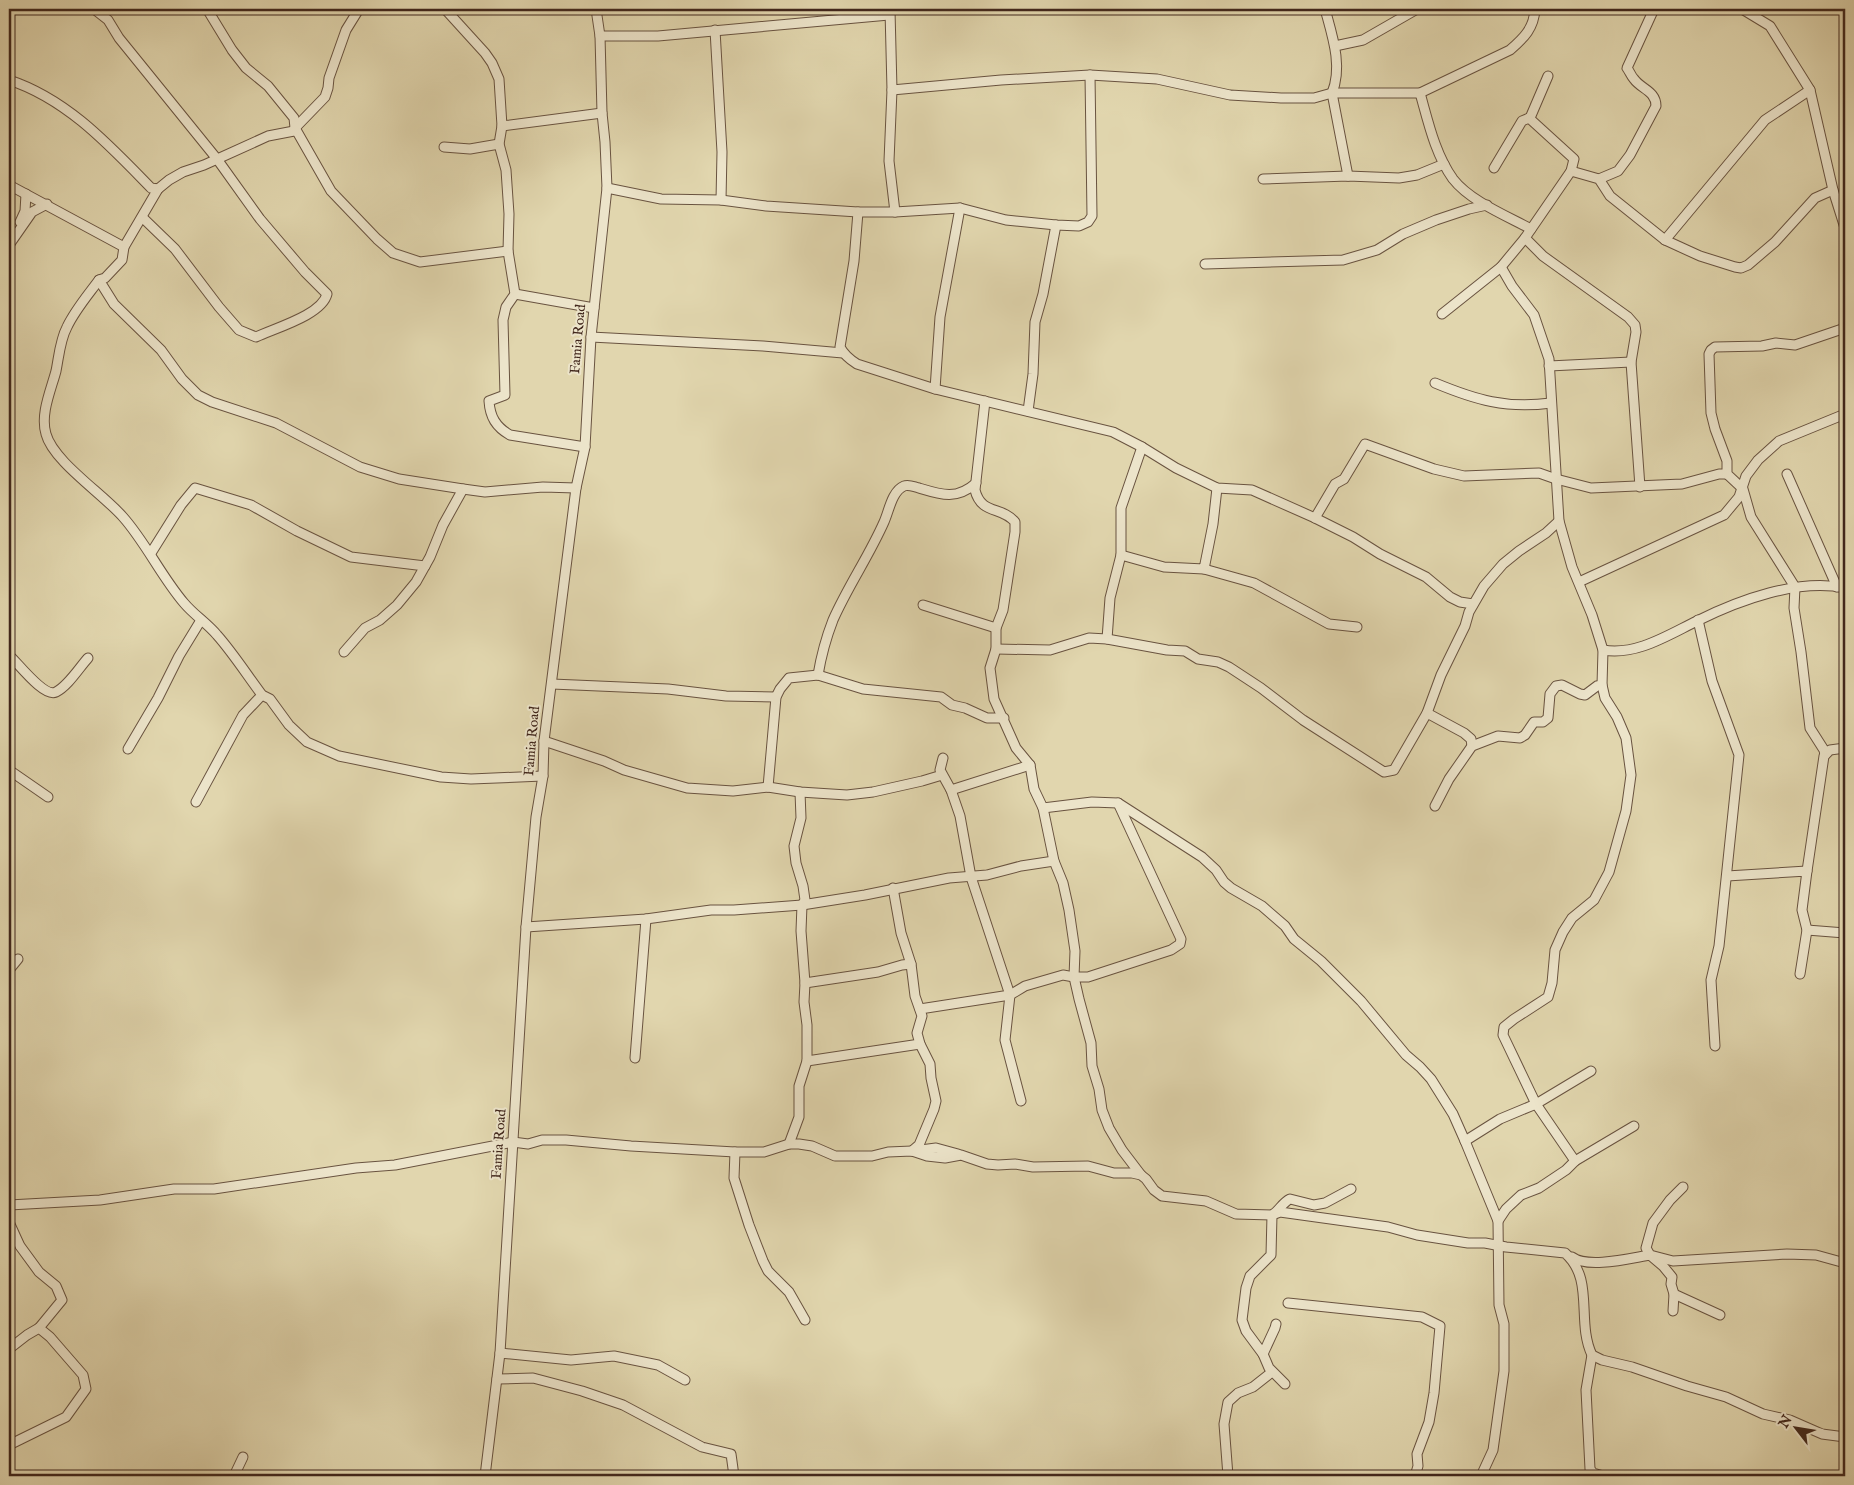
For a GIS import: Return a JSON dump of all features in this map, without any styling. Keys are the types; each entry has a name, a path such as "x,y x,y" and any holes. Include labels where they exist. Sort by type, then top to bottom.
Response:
{"street":[{"path":"94,9 108,20 119,38 189,127 217,159 260,219 305,272 325,290 328,294 326,301 303,318 284,324 256,337 240,330 219,307 175,249 142,218"},
{"path":"207,9 232,50 246,68 268,86 294,118 294,128 331,192 377,239 394,253 420,262 508,251"},
{"path":"359,9 346,30 329,78 326,97 294,128 294,131 268,136 183,172 158,189 124,247 122,260 105,278 99,280 66,329 47,402 45,434 65,463 114,507 150,553 184,603 216,634 262,695 270,699 289,725 307,742 339,756 441,777 471,779 544,776"},
{"path":"445,9 492,63 499,79 502,126 499,144 506,170 509,214 508,251 515,294 506,307 502,320 506,394 489,401 490,416 504,432 510,435 585,447"},
{"name":"Famia Road","path":"485,1476 500,1353 526,927 536,816 544,776 544,741 576,488 585,447 591,337 607,188 600,36 596,9"},
{"path":"1325,9 1335,46 1336,82 1332,92 1348,176"},
{"path":"1335,46 1363,40 1417,9"},
{"path":"892,90 1002,80 1090,76 1157,79 1230,94 1281,98 1314,98 1332,92 1420,93 1510,50 1518,43 1534,21 1535,9"},
{"path":"1571,171 1599,179 1618,171 1630,155 1656,106 1654,95 1634,80 1627,68 1654,9"},
{"path":"1742,9 1770,26 1810,90 1833,190 1845,228"},
{"path":"600,36 658,36 890,12 892,90 889,161 895,212"},
{"path":"715,30 722,152 721,200"},
{"path":"607,188 661,199 721,200 766,206 858,212 960,208 1006,220 1079,226 1088,222 1092,216 1090,76"},
{"path":"1494,168 1522,121 1530,118 1548,76"},
{"path":"10,82 20,83 41,94 90,127 151,188 158,189"},
{"path":"1665,240 1764,120 1810,90"},
{"path":"1420,93 1434,142 1454,180 1487,205 1531,230"},
{"path":"502,126 602,112"},
{"path":"1442,314 1501,267 1531,230 1571,171 1574,159 1530,118"},
{"path":"444,148 470,149 499,144"},
{"path":"1263,179 1348,176 1399,178 1417,175 1444,164"},
{"path":"1599,179 1610,196 1665,240 1700,256 1742,268 1775,242 1815,198 1833,190"},
{"path":"9,185 124,247"},
{"path":"9,246 25,211 26,194"},
{"path":"14,236 32,212 47,204"},
{"path":"1205,264 1343,260 1377,250 1403,234 1436,220 1487,205"},
{"path":"934,389 940,318 960,208"},
{"path":"858,212 854,262 840,347 843,353 857,364 934,389 1113,432 1176,468 1217,488 1252,490 1315,518 1426,577 1450,597 1460,602 1473,604"},
{"path":"1028,411 1033,374 1035,322 1043,294 1056,225"},
{"path":"1524,238 1543,256 1635,325 1636,332 1631,362 1640,487"},
{"path":"1501,267 1512,286 1534,315 1543,338 1549,366 1559,521 1572,568 1592,614 1603,650 1602,685 1606,698 1626,738 1631,775 1626,811 1608,872 1594,900 1572,918 1563,932 1556,950 1552,983 1548,997 1514,1018 1504,1027 1503,1035 1536,1104 1575,1161"},
{"path":"99,280 114,304 161,350 182,379 198,395 212,402 276,423 360,467 399,479 485,492 543,487 576,488"},
{"path":"515,294 594,308"},
{"path":"1727,474 1727,461 1711,413 1709,354 1711,350 1715,347 1762,346 1776,343 1795,345 1845,328"},
{"path":"591,337 772,346 843,353"},
{"path":"1549,366 1631,362"},
{"path":"1435,383 1465,396 1497,403 1526,406 1551,403"},
{"path":"985,401 975,490 981,504 1011,517 1015,522 1003,610 996,628 996,649 990,668 994,699 1016,748 1030,765 1034,790 1043,808 1054,861 1069,910 1075,952 1074,977 1091,1043 1092,1066 1099,1088 1102,1110 1109,1128 1141,1176"},
{"path":"1578,582 1724,515 1734,505 1746,476 1758,460 1779,441 1845,414"},
{"path":"1315,518 1335,484 1344,479 1365,444 1434,469 1464,476 1539,472 1556,479 1592,488 1682,484 1719,474 1727,474 1742,489 1751,517 1795,587 1794,608 1810,728 1825,755"},
{"path":"1107,639 1110,598 1121,555 1121,508 1142,447"},
{"path":"1786,474 1841,587"},
{"path":"818,675 822,652 833,622 846,593 884,522 898,490 905,486 911,486 941,494 955,495 968,490 976,483"},
{"path":"150,553 181,505 195,488 251,505 297,531 351,557 425,566"},
{"path":"1204,569 1213,524 1217,488"},
{"path":"344,652 365,628 380,620 397,605 416,582 425,566 438,534 463,489"},
{"path":"996,649 1050,650 1089,638 1185,651 1198,659 1218,662 1229,667 1261,688 1303,720 1384,772 1394,770 1428,713 1441,675 1473,604 1484,586 1503,564 1546,533 1559,521"},
{"path":"1121,555 1164,567 1204,569 1254,583 1329,624 1357,627"},
{"path":"1603,650 1613,652 1629,649 1666,637 1698,620 1753,598 1795,587 1816,585 1841,587"},
{"path":"923,605 996,628"},
{"path":"128,749 201,620"},
{"path":"1698,620 1718,702 1739,755 1719,946 1710,980 1715,1046"},
{"path":"9,655 42,690 51,693 55,693 64,686 88,658"},
{"path":"768,787 776,697 789,678 818,675 863,689 941,697 952,705 965,708 987,718 1004,718"},
{"path":"552,684 668,689 726,696 776,697"},
{"path":"1435,806 1449,780 1472,746 1498,736 1520,738 1526,734 1534,722 1543,722 1548,718 1550,694 1556,686 1562,685 1585,695 1597,686 1602,685"},
{"path":"196,802 243,715 262,695"},
{"path":"1428,713 1464,733 1471,739 1472,746"},
{"path":"544,741 604,761 624,770 687,788 733,791 768,787 800,792 847,795 873,792 942,775"},
{"path":"1800,974 1807,930 1802,910 1825,755 1830,750 1845,748"},
{"path":"943,758 940,770 951,790 960,816 971,877 1010,995 1005,1040 1021,1101"},
{"path":"951,790 1030,765"},
{"path":"9,770 48,797"},
{"path":"789,1144 799,1117 799,1086 807,1060 807,1025 804,1002 805,983 801,931 802,905 805,900 794,846 801,818 800,792"},
{"path":"1043,808 1092,802 1118,803 1202,858 1216,870 1224,882 1231,888 1262,906 1285,926 1294,939 1321,961 1361,1001 1406,1055 1431,1079 1453,1114 1498,1221 1499,1305 1504,1324 1504,1371 1492,1450 1482,1476"},
{"path":"920,1009 1010,995 1025,986 1063,975 1074,977 1095,975 1171,950 1180,944 1181,939 1118,803"},
{"path":"526,927 646,919 712,910 802,905 865,895 948,878 987,876 1021,866 1054,861"},
{"path":"1727,876 1807,871"},
{"path":"893,888 901,933 911,964 915,996 922,1016 918,1033 920,1044 930,1064 936,1101 919,1145 912,1151"},
{"path":"635,1058 646,919"},
{"path":"1807,930 1845,933"},
{"path":"9,970 18,959"},
{"path":"805,983 878,972 911,964"},
{"path":"807,1060 920,1044"},
{"path":"1465,1141 1500,1119 1536,1104 1591,1071"},
{"path":"1498,1221 1506,1209 1521,1195 1539,1188 1566,1170 1575,1161 1634,1126"},
{"path":"9,1205 100,1200 174,1189 214,1189 356,1168 395,1165 513,1142 528,1144 542,1140 735,1152 764,1152 789,1144 799,1144 812,1146 835,1156 872,1156 888,1152 936,1148 992,1164 1015,1164 1033,1167 1088,1166 1114,1173 1132,1173 1146,1179 1154,1190 1162,1196 1206,1201 1236,1214 1272,1215 1280,1212 1388,1227 1417,1235 1468,1243 1485,1243 1566,1253 1576,1261 1599,1262 1650,1255 1673,1261 1788,1254 1816,1255 1845,1263"},
{"path":"735,1152 734,1178 763,1260 768,1271 790,1292 805,1320"},
{"path":"1673,1312 1674,1294 1671,1284 1672,1277 1650,1255 1646,1248 1653,1223 1670,1200 1683,1187"},
{"path":"1272,1215 1284,1202 1290,1199 1314,1205 1325,1203 1351,1189"},
{"path":"1272,1215 1271,1255 1250,1276 1246,1288 1242,1320 1246,1331 1263,1354 1269,1368 1285,1384"},
{"path":"9,1222 20,1246 39,1272 56,1286 62,1300 39,1328 9,1349"},
{"path":"1566,1253 1579,1270 1584,1289 1586,1333 1592,1355 1586,1390 1590,1469 1593,1473 1603,1476"},
{"path":"1674,1294 1720,1315"},
{"path":"1288,1303 1422,1317 1440,1326 1434,1393 1429,1422 1417,1454 1418,1466 1415,1476"},
{"path":"1263,1354 1276,1324"},
{"path":"9,1445 66,1417 86,1389 84,1375 50,1337 39,1328"},
{"path":"500,1353 570,1360 614,1356 658,1365 685,1380"},
{"path":"1592,1355 1602,1360 1632,1367 1726,1397 1763,1414 1790,1420 1822,1434 1845,1437"},
{"path":"1228,1476 1224,1424 1228,1402 1238,1393 1253,1387 1272,1372"},
{"path":"497,1379 533,1378 582,1391 623,1406 702,1447 731,1454 734,1476"},
{"path":"234,1476 243,1457"}]}
